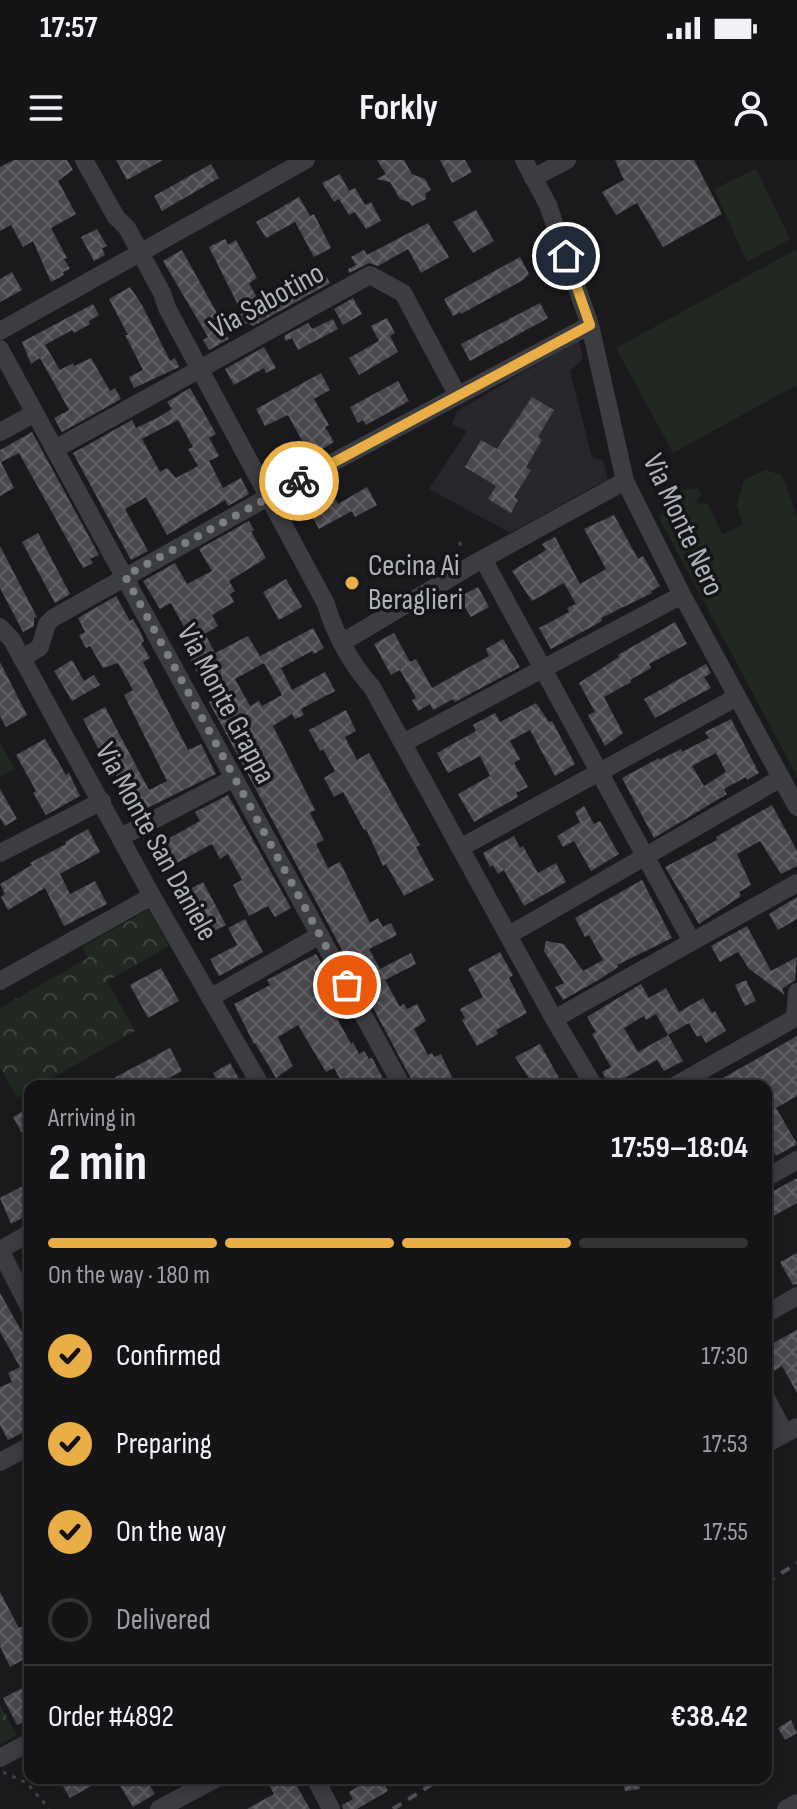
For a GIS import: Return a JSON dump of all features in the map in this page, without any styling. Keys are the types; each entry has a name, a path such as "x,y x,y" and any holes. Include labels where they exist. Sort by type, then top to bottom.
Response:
{"street":[{"path":"84,160 116,217 119,233 162,293 167,308 326,604 338,614 347,639 370,671 372,687 590,1080"},
{"path":"0,331 306,160"},
{"name":"Via Monte Nero","path":"524,160 548,205 590,325 625,481 682,595 797,807"},
{"path":"533,178 560,162"},
{"name":"Via Sabotino","path":"55,449 370,275 403,293 458,396"},
{"path":"22,659 40,647 47,624 53,618 268,497 590,325"},
{"name":"Via Monte Grappa","path":"0,349 399,1080"},
{"path":"0,432 35,413"},
{"path":"347,639 625,481"},
{"path":"483,559 692,942"},
{"path":"403,743 682,595"},
{"name":"Via Monte San Daniele","path":"4,638 22,659 258,1080"},
{"path":"460,848 737,697"},
{"path":"121,837 234,778"},
{"path":"509,935 781,778"},
{"path":"0,853 102,801"},
{"path":"554,1019 797,883"},
{"path":"0,981 152,896"},
{"path":"210,998 320,935"},
{"path":"685,1080 796,1017 797,992"},
{"path":"772,1175 797,1160"},
{"path":"24,1236 0,1250 24,1297"},
{"path":"772,1311 797,1296"},
{"path":"772,1406 791,1430 772,1441"},
{"path":"0,1462 24,1450"},
{"path":"0,1758 24,1745"},
{"path":"159,1809 206,1784"},
{"path":"318,1784 331,1809"},
{"path":"786,1809 797,1803"}],"path":[{"path":"0,1771 24,1782"},
{"path":"28,1784 49,1809"}],"shaded area":[{"path":"579,340 583,359 570,371 592,457 603,460 608,479 510,533 429,489 467,431 452,424 457,411"}],"green space":[{"path":"756,169 790,239 747,262 714,189"},
{"path":"797,249 797,385 673,453 616,348"},
{"path":"765,470 782,475 797,516 797,776 658,516 669,508 670,491 698,488 701,494 696,503 708,504 722,534 743,525 737,505 744,480"},
{"path":"0,743 15,769 0,777"},
{"path":"148,910 169,946 107,981 135,1031 49,1080 24,1080 24,1094 17,1098 0,1067 0,1008 88,958 82,947"},
{"path":"0,1705 17,1735 0,1744"}],"building":[{"path":"14,160 67,160 73,170 58,181 76,214 51,228 70,269 51,282 33,241 23,247 11,225 0,231 0,167"},
{"path":"116,160 163,160 127,180"},
{"path":"377,160 404,160 412,174 425,179 431,190 425,194 426,199 412,206 400,199 390,182 376,179 386,174"},
{"path":"440,160 465,160 472,172 452,183"},
{"path":"615,160 694,160 722,214 663,247 637,203 616,215 602,192 624,180"},
{"path":"211,164 219,178 162,211 154,196"},
{"path":"340,174 349,191 355,188 365,205 371,202 381,221 366,229 355,212 349,215 339,199 334,202 322,183"},
{"path":"299,197 310,216 314,214 331,248 314,257 295,222 266,238 256,222"},
{"path":"476,210 494,241 473,253 453,222"},
{"path":"428,223 449,257 421,273 408,249 378,266 369,263 349,273 348,269 356,265 351,257 364,250 367,255"},
{"path":"97,229 107,246 102,248 105,255 94,261 81,237"},
{"path":"225,239 228,245 236,240 257,278 249,283 262,307 324,272 330,283 253,326 248,323 226,335 229,339 209,350 203,340 208,337 163,261 182,250 223,324 242,313 209,247"},
{"path":"520,257 529,274 523,280 453,316 444,299"},
{"path":"12,272 22,290 0,302 0,279"},
{"path":"130,287 170,361 175,358 179,367 134,388 129,377 143,370 109,299"},
{"path":"353,298 362,314 343,325 334,309"},
{"path":"540,303 548,318 470,361 461,344"},
{"path":"93,304 99,315 89,321 90,324 45,345 60,370 91,358 110,391 115,388 121,399 62,432 54,418 69,410 40,358 31,364 22,342"},
{"path":"387,318 395,333 390,336 398,352 359,375 349,358 379,341 371,326"},
{"path":"333,319 338,329 298,350 292,338 286,341 284,336 308,323 312,329"},
{"path":"264,347 276,368 266,373 264,368 234,385 225,369"},
{"path":"321,373 330,390 314,399 329,425 325,427 334,442 308,458 288,415 265,426 256,409"},
{"path":"398,381 409,401 366,425 363,420 358,423 350,407"},
{"path":"190,388 216,434 209,438 219,456 209,461 223,488 241,478 249,494 228,506 225,500 167,535 146,497 125,509 148,551 131,560 73,453 132,420 136,428 157,418 172,409 167,402","holes":["178,420 193,447 188,449 198,466 176,478 167,468 160,472 142,439"]},
{"path":"532,397 554,410 538,437 542,440 526,467 531,470 514,497 518,500 511,513 488,499 496,486 465,467 481,440 497,449"},
{"path":"32,432 99,555 90,559 93,563 83,568 19,453 1,462 14,488 0,496 0,450"},
{"path":"367,487 377,505 355,517 352,511 319,529 305,503 330,490 338,504"},
{"path":"614,515 638,559 643,556 660,586 551,649 539,628 569,612 567,608 576,604 564,583 532,601 512,571 546,550 542,544 555,537 580,584 606,569 584,529"},
{"path":"249,521 266,558 229,581 235,591 230,594 234,602 212,615 218,626 205,634 215,653 248,636 260,656 313,628 324,648 281,668 292,690 325,672 335,691 301,709 304,715 295,719 292,714 273,726 315,810 310,813 324,840 316,844 328,868 340,862 370,923 378,918 383,927 391,923 397,935 369,949 380,969 411,953 416,964 385,980 400,1007 404,1004 407,1009 417,1004 426,1021 414,1029 428,1055 432,1053 434,1057 441,1054 453,1080 412,1080 209,702 217,698 203,672 198,674 177,634 185,629 171,603 160,609 143,581 175,563 187,584 212,571 199,549","holes":["264,663 282,695 262,706 259,701 250,706 235,679"]},
{"path":"38,533 70,594 55,603 22,542"},
{"path":"0,546 37,617 34,618 34,626 23,632 0,588"},
{"path":"286,579 302,607 279,620 263,592"},
{"path":"478,587 489,607 471,617 459,597"},
{"path":"116,596 141,633 144,641 141,643 150,658 143,662 188,750 201,744 216,774 133,815 113,769 111,771 83,719 105,707 149,790 167,781 124,695 133,690 118,663 103,668 90,646 86,648 79,635 85,632 78,618"},
{"path":"675,622 687,644 649,664 651,668 604,697 623,733 605,746 588,715 595,712 579,683 618,655"},
{"path":"394,633 410,662 416,659 432,688 489,656 486,649 503,639 520,667 455,702 453,699 433,710 430,704 418,711 412,700 416,698 400,670 391,675 374,644"},
{"path":"72,660 84,681 94,675 100,685 72,701 54,671"},
{"path":"0,662 27,715 6,727 0,716"},
{"path":"706,664 711,673 704,677 711,688 655,718 644,699"},
{"path":"536,703 549,722 552,721 575,764 555,776 530,730 510,741 520,759 514,763 528,787 516,793 518,797 474,822 458,794 490,776 480,756 448,773 437,753 476,731 473,725 495,713 500,722"},
{"path":"346,710 356,731 345,737 357,760 369,753 420,845 416,847 434,880 404,896 386,864 383,866 366,829 343,792 334,797 324,778 335,771 309,730"},
{"path":"731,719 759,773 724,789 727,794 654,838 622,778 659,758 681,749 682,752 709,738 705,732","holes":["716,753 726,772 704,786 692,766"]},
{"path":"45,739 66,775 69,773 80,796 46,815 16,755"},
{"path":"0,789 17,819 5,826 0,818"},
{"path":"228,795 291,908 275,917 268,906 249,916 233,885 242,880 228,854 220,859 212,844 164,870 150,844 164,836 166,840 200,821 195,812"},
{"path":"772,805 797,851 797,866 781,874 760,841 737,854 751,885 739,892 741,896 699,924 665,867 717,840 716,837"},
{"path":"584,806 594,824 600,821 619,854 591,871 574,841 563,847 557,836 580,822 575,812"},
{"path":"88,829 100,852 60,874 70,894 95,881 107,904 64,926 45,888 8,910 1,897 5,894 0,884"},
{"path":"514,836 538,873 556,863 566,882 524,906 504,870 498,874 493,865 490,867 483,853"},
{"path":"642,880 672,938 617,965 600,979 563,1000 555,987 564,983 544,951 546,941 564,944 583,971 603,960 575,918"},
{"path":"203,882 226,925 203,937 181,894"},
{"path":"797,897 797,919 778,930 769,914"},
{"path":"245,919 263,952 219,976 210,959 237,945 228,928"},
{"path":"747,926 771,971 797,957 795,980 782,989 785,995 749,969 738,952 720,962 711,946"},
{"path":"500,952 513,975 509,978 527,1013 496,1030 498,1034 477,1046 462,1020 465,1018 460,1009 483,997 468,969"},
{"path":"316,954 325,970 314,976 351,1044 353,1042 359,1054 364,1051 369,1059 372,1058 384,1080 341,1080 334,1068 326,1072 298,1025 278,1037 293,1066 276,1078 234,1004 270,985 267,980"},
{"path":"161,968 179,1001 148,1018 130,985"},
{"path":"746,980 756,1001 745,1006 735,985"},
{"path":"641,984 649,998 666,988 679,1012 703,998 712,1013 715,1011 726,1031 706,1043 701,1035 697,1037 689,1023 668,1035 683,1061 664,1071 657,1060 621,1080 607,1080 602,1072 611,1067 592,1034 596,1032 587,1017","holes":["656,1014 668,1035 638,1052 624,1028 644,1016 646,1020"]},
{"path":"797,1036 797,1096 776,1108 797,1144 776,1156 772,1149 772,1080 720,1080"},
{"path":"540,1044 559,1078 530,1080 515,1057"},
{"path":"170,1048 182,1071 165,1080 110,1080"},
{"path":"230,1063 240,1080 217,1080 213,1073"},
{"path":"24,1111 24,1137 13,1117"},
{"path":"797,1178 797,1203 772,1217 772,1192"},
{"path":"24,1185 24,1217 11,1224 0,1198"},
{"path":"797,1253 797,1284 793,1285 780,1262"},
{"path":"0,1293 24,1335 24,1432 8,1440 0,1425 0,1387 12,1382 8,1373 20,1367 0,1332"},
{"path":"797,1330 797,1393 782,1366 772,1372 772,1344"},
{"path":"0,1592 19,1628 24,1625 24,1659 10,1667 0,1646"},
{"path":"24,1687 24,1722 17,1725 3,1698"},
{"path":"791,1720 797,1733 785,1740 778,1728"},
{"path":"62,1784 94,1784 70,1798"},
{"path":"119,1784 149,1784 155,1794 133,1807"},
{"path":"268,1784 295,1784 310,1809 247,1809 274,1794"},
{"path":"363,1784 384,1784 388,1791 357,1809 343,1809 342,1805 353,1799 349,1792"},
{"path":"624,1784 639,1784 640,1789 625,1791"}],"railway":[{"path":"772,1579 797,1563"},
{"path":"393,1809 433,1784"}],"way so far":[{"path":"299,481 125,576 347,985"}],"place":[{"name":"Cecina Ai Beraglieri","path":"352,583"}],"route":[{"path":"299,481 590,325 566,256"}]}
